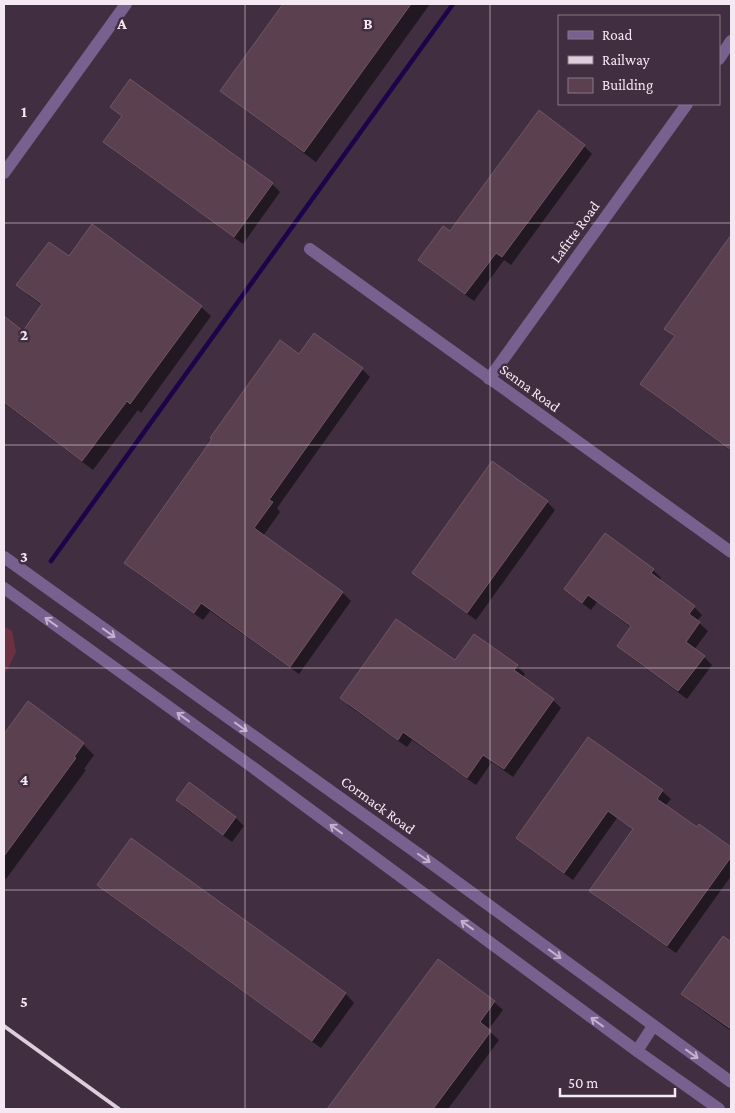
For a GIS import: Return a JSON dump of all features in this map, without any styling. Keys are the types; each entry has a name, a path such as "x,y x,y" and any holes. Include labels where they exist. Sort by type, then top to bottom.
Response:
{"street":[{"path":"4,173 126,4"},
{"path":"720,58 731,41"},
{"name":"Lafitte Road","path":"489,379 685,105"},
{"name":"Senna Road","path":"310,249 731,552"},
{"name":"Cormack Road","path":"4,557 439,869 731,1082"},
{"path":"4,588 251,766 719,1109"},
{"path":"637,1050 653,1026"}],"shaded area":[{"path":"4,626 12,631 16,652 4,676"}],"building":[{"path":"283,4 411,4 304,152 220,91"},
{"path":"130,79 273,183 234,237 103,142 122,116 110,107"},
{"path":"539,110 585,145 502,257 496,253 465,294 418,260 443,226 450,231"},
{"path":"92,224 202,306 130,404 127,401 82,461 4,402 4,316 23,331 42,304 16,285 49,242 69,256"},
{"path":"731,235 731,450 640,384 675,336 664,329"},
{"path":"314,333 363,368 269,500 273,502 254,528 343,592 290,667 201,603 194,613 124,563 280,340 299,354"},
{"path":"492,461 548,501 467,613 412,573"},
{"path":"605,533 654,569 651,573 695,606 689,614 700,622 686,642 705,656 678,691 617,646 631,626 588,595 582,603 564,589"},
{"path":"396,619 455,660 474,634 518,665 514,670 554,699 504,769 483,755 467,778 403,732 398,740 340,698"},
{"path":"28,701 84,743 74,757 76,758 4,856 4,734"},
{"path":"588,737 663,790 657,799 697,827 699,824 731,847 731,857 667,946 589,891 633,829 608,811 564,873 516,838"},
{"path":"189,782 236,817 223,835 176,800"},
{"path":"131,838 346,993 312,1041 97,885"},
{"path":"723,936 731,942 731,1029 681,994"},
{"path":"438,959 495,1001 480,1022 491,1031 433,1109 327,1109"}],"waterway":[{"path":"51,561 453,4"}],"railway":[{"path":"4,1026 119,1109"}]}
